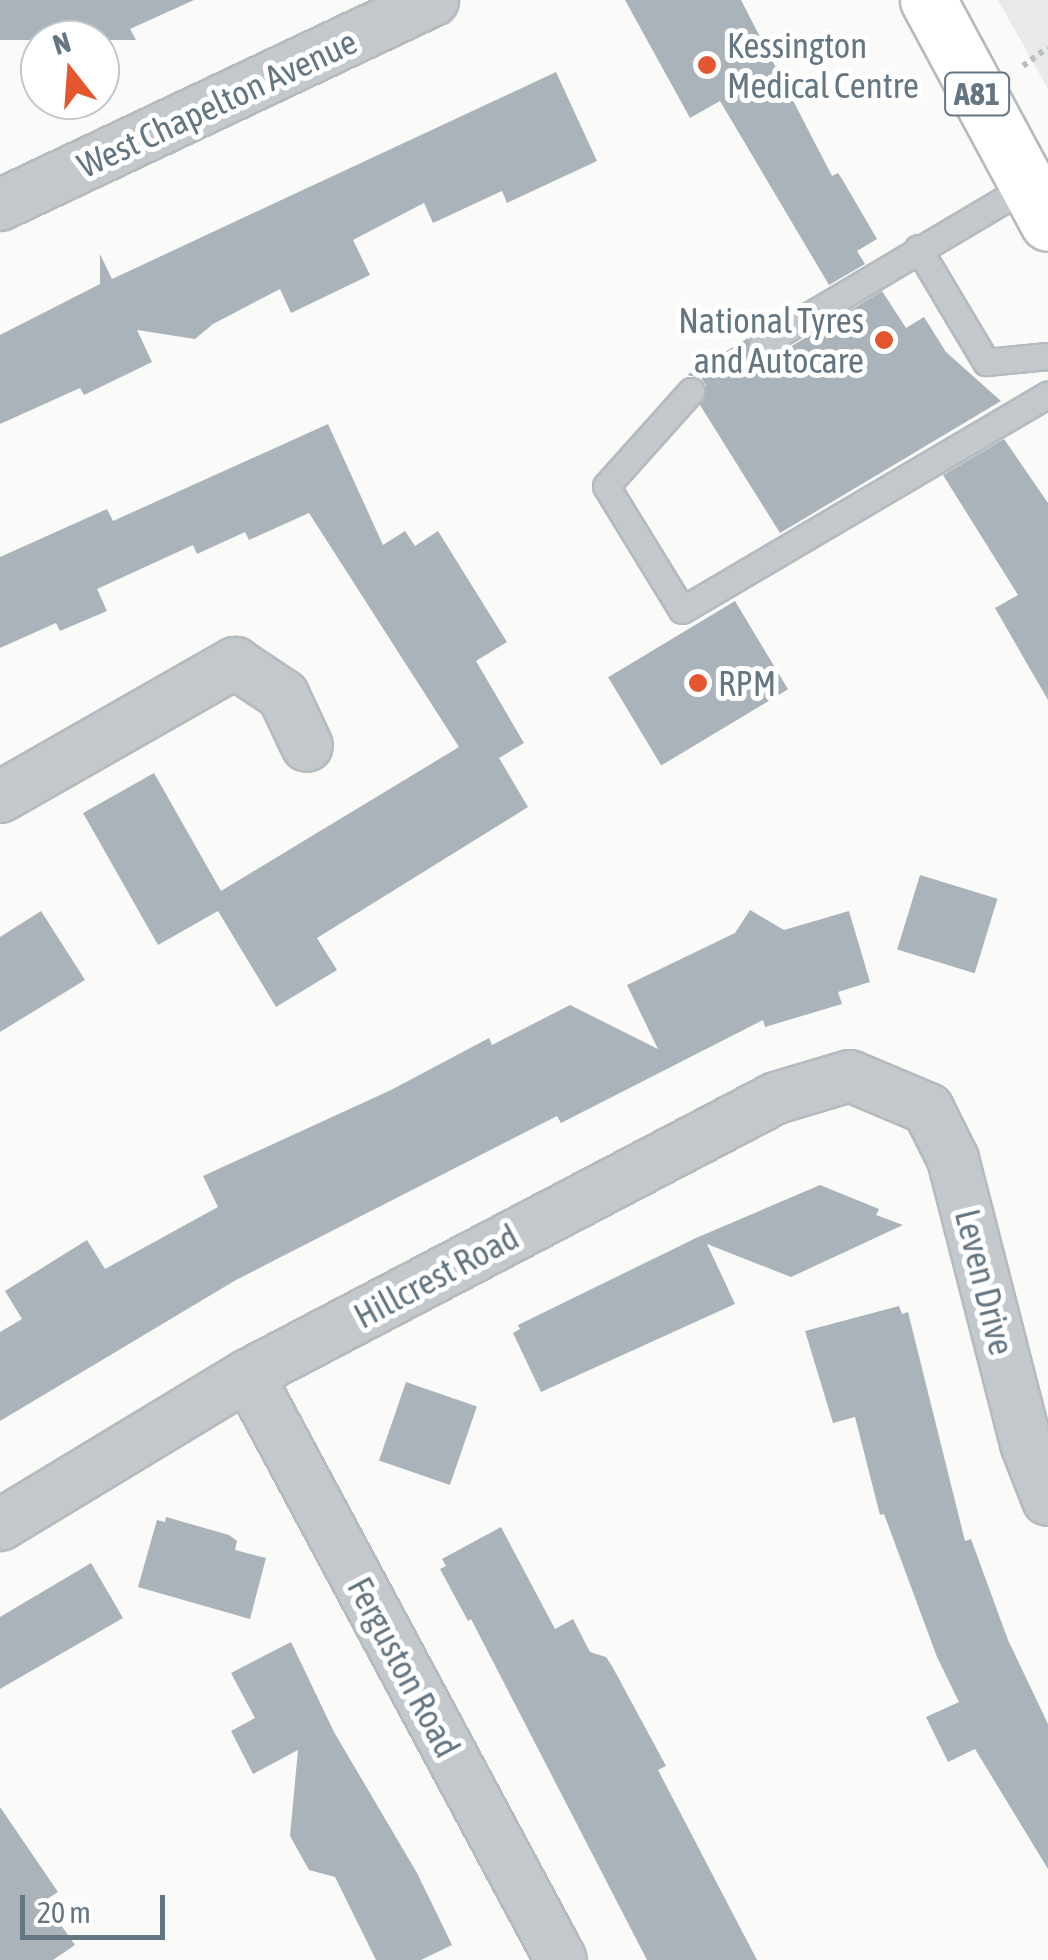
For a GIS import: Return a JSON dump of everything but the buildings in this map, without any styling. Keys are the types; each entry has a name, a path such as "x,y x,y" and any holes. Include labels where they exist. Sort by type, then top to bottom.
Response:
{"main road":[{"name":"A81","path":"928,0 1037,205"}],"street":[{"name":"West Chapelton Avenue","path":"0,205 433,0"},
{"path":"0,797 235,663 283,694 307,746"},
{"name":"Hillcrest Road","path":"0,1525 248,1375 776,1098 850,1076 888,1091"},
{"name":"Leven Drive","path":"888,1091 928,1109 953,1159 1026,1444 1048,1500"},
{"name":"Ferguston Road","path":"248,1375 561,1960"}],"lane":[{"path":"763,344 918,248 1037,205"},
{"path":"918,248 986,362 1048,356"},
{"path":"691,390 606,486 682,610 1048,394"}],"path":[{"path":"1023,66 1048,47"}],"shaded area":[{"path":"998,0 1048,0 1048,89"}],"place":[{"name":"Kessington Medical Centre","path":"707,65"},
{"name":"National Tyres and Autocare","path":"884,340"},
{"name":"RPM","path":"698,683"}]}
